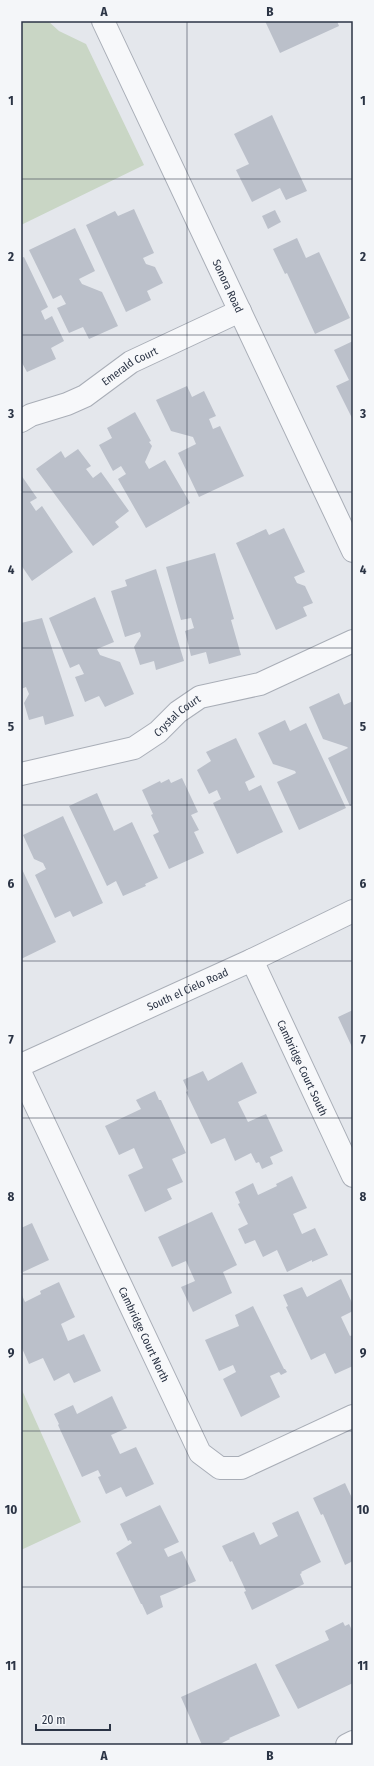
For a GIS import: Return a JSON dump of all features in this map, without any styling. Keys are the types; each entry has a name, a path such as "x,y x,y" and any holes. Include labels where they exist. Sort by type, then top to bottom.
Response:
{"street":[{"name":"Sonora Road","path":"103,21 353,551"},
{"name":"Emerald Court","path":"21,421 31,415 67,404 85,396 131,362 240,311"},
{"name":"Crystal Court","path":"21,774 134,748 158,732 178,712 200,697 260,684 353,641"},
{"name":"South el Cielo Road","path":"21,1065 252,960 353,911"},
{"name":"Cambridge Court South","path":"252,960 353,1176"},
{"name":"Cambridge Court North","path":"21,1074 200,1453 220,1468 241,1468 347,1418"},
{"path":"347,1745 353,1742"}],"green space":[{"path":"21,21 48,21 59,31 86,44 144,165 21,225"},
{"path":"21,1388 81,1522 21,1550"}],"building":[{"path":"265,21 337,21 339,26 280,53"},
{"path":"272,115 307,191 286,200 280,188 252,202 236,170 249,164 234,134"},
{"path":"134,209 154,253 143,258 146,264 155,267 163,283 147,291 151,300 126,312 86,225 115,211 118,216"},
{"path":"275,210 281,222 268,229 262,216"},
{"path":"75,228 95,271 79,279 82,284 102,292 118,326 89,339 83,327 69,333 57,308 66,304 61,295 53,299 29,250"},
{"path":"297,238 306,258 319,252 350,318 315,334 287,273 285,274 273,249"},
{"path":"24,257 48,307 41,311 45,320 52,316 64,341 51,348 56,359 27,372 21,361 21,258"},
{"path":"353,341 352,418 336,386 349,380 334,350"},
{"path":"187,386 192,397 204,391 216,416 209,419 213,429 220,426 244,476 199,497 178,453 196,444 193,437 171,431 156,400"},
{"path":"135,412 151,441 149,442 152,446 145,462 149,469 165,460 190,503 146,528 118,479 126,474 121,466 113,471 99,445 112,438 107,428"},
{"path":"78,449 91,466 86,469 93,478 101,472 129,511 115,522 119,527 93,546 36,469 61,451 65,458"},
{"path":"21,475 37,498 30,502 36,511 42,506 73,552 32,581 21,565"},
{"path":"284,528 305,572 294,577 297,583 305,586 313,603 303,607 307,616 276,630 236,543 266,529 269,535"},
{"path":"215,553 234,619 231,620 241,655 209,664 206,652 191,656 185,631 194,628 191,618 181,620 166,567"},
{"path":"156,569 184,661 156,670 154,661 140,665 134,647 141,636 140,632 125,637 111,591 127,586 125,580"},
{"path":"95,597 114,642 97,649 100,655 120,662 134,694 105,707 99,696 85,702 75,677 84,674 79,664 70,668 49,618"},
{"path":"42,618 74,716 45,725 43,716 29,720 24,703 29,694 26,687 21,689 21,623"},
{"path":"339,693 344,705 353,701 353,805 350,806 328,758 348,748 323,739 309,707"},
{"path":"285,720 290,731 306,723 346,808 299,830 277,782 296,773 295,771 273,764 258,733"},
{"path":"236,738 255,777 245,782 249,791 261,785 283,832 237,854 213,803 221,799 217,790 209,794 197,770 211,761 206,752"},
{"path":"182,778 198,812 191,815 199,830 194,832 204,853 169,869 153,835 159,832 142,790 160,781 161,783 169,779 171,783"},
{"path":"97,793 114,831 132,822 158,878 145,884 146,886 123,896 116,881 107,886 69,806"},
{"path":"63,816 103,903 73,917 70,911 55,918 35,875 46,869 43,863 34,859 23,835"},
{"path":"21,867 56,942 21,959"},
{"path":"353,1010 353,1046 352,1047 338,1017"},
{"path":"242,1062 257,1093 238,1102 248,1122 266,1114 283,1151 270,1157 273,1164 262,1169 259,1162 256,1163 251,1153 235,1161 225,1138 211,1144 186,1092 188,1091 183,1080 203,1071 208,1081"},
{"path":"155,1091 159,1100 161,1100 186,1153 172,1159 183,1182 167,1189 172,1199 145,1212 128,1175 143,1168 134,1148 119,1155 105,1126 141,1109 136,1100"},
{"path":"292,1176 307,1208 293,1214 302,1234 315,1228 328,1255 312,1262 312,1260 287,1272 277,1250 263,1257 255,1240 245,1244 238,1229 248,1224 238,1204 240,1203 235,1192 253,1183 258,1195 277,1186 276,1184"},
{"path":"212,1212 237,1265 223,1272 232,1293 193,1312 181,1287 195,1281 186,1261 172,1267 158,1237"},
{"path":"32,1223 49,1260 23,1272 21,1267 21,1228"},
{"path":"341,1279 353,1305 353,1311 341,1317 350,1336 353,1335 353,1366 335,1374 325,1353 311,1360 286,1307 288,1306 283,1295 302,1287 307,1297"},
{"path":"59,1282 75,1317 61,1324 68,1341 84,1334 101,1371 74,1383 69,1373 54,1381 43,1358 29,1364 21,1346 21,1293 25,1302 41,1294 40,1291"},
{"path":"253,1306 284,1369 287,1372 281,1375 279,1372 270,1376 280,1397 241,1417 223,1379 236,1372 233,1365 219,1371 205,1340 239,1326 235,1315"},
{"path":"112,1396 127,1428 111,1435 120,1454 136,1447 154,1484 126,1497 121,1487 106,1494 98,1477 101,1476 98,1470 82,1477 54,1414 73,1405 77,1414"},
{"path":"345,1483 352,1498 353,1497 353,1561 345,1565 323,1514 321,1515 313,1498"},
{"path":"160,1505 179,1542 164,1549 168,1557 182,1551 196,1581 160,1596 163,1607 147,1615 116,1553 132,1543 130,1540 128,1541 120,1524"},
{"path":"298,1511 321,1562 301,1572 302,1573 300,1574 304,1584 252,1610 244,1592 246,1591 232,1561 230,1562 222,1546 254,1532 260,1545 278,1536 272,1523"},
{"path":"343,1622 345,1626 349,1624 353,1632 353,1683 298,1709 275,1665 329,1640 325,1631"},
{"path":"256,1663 280,1716 229,1738 230,1739 218,1745 202,1745 181,1697"}]}
